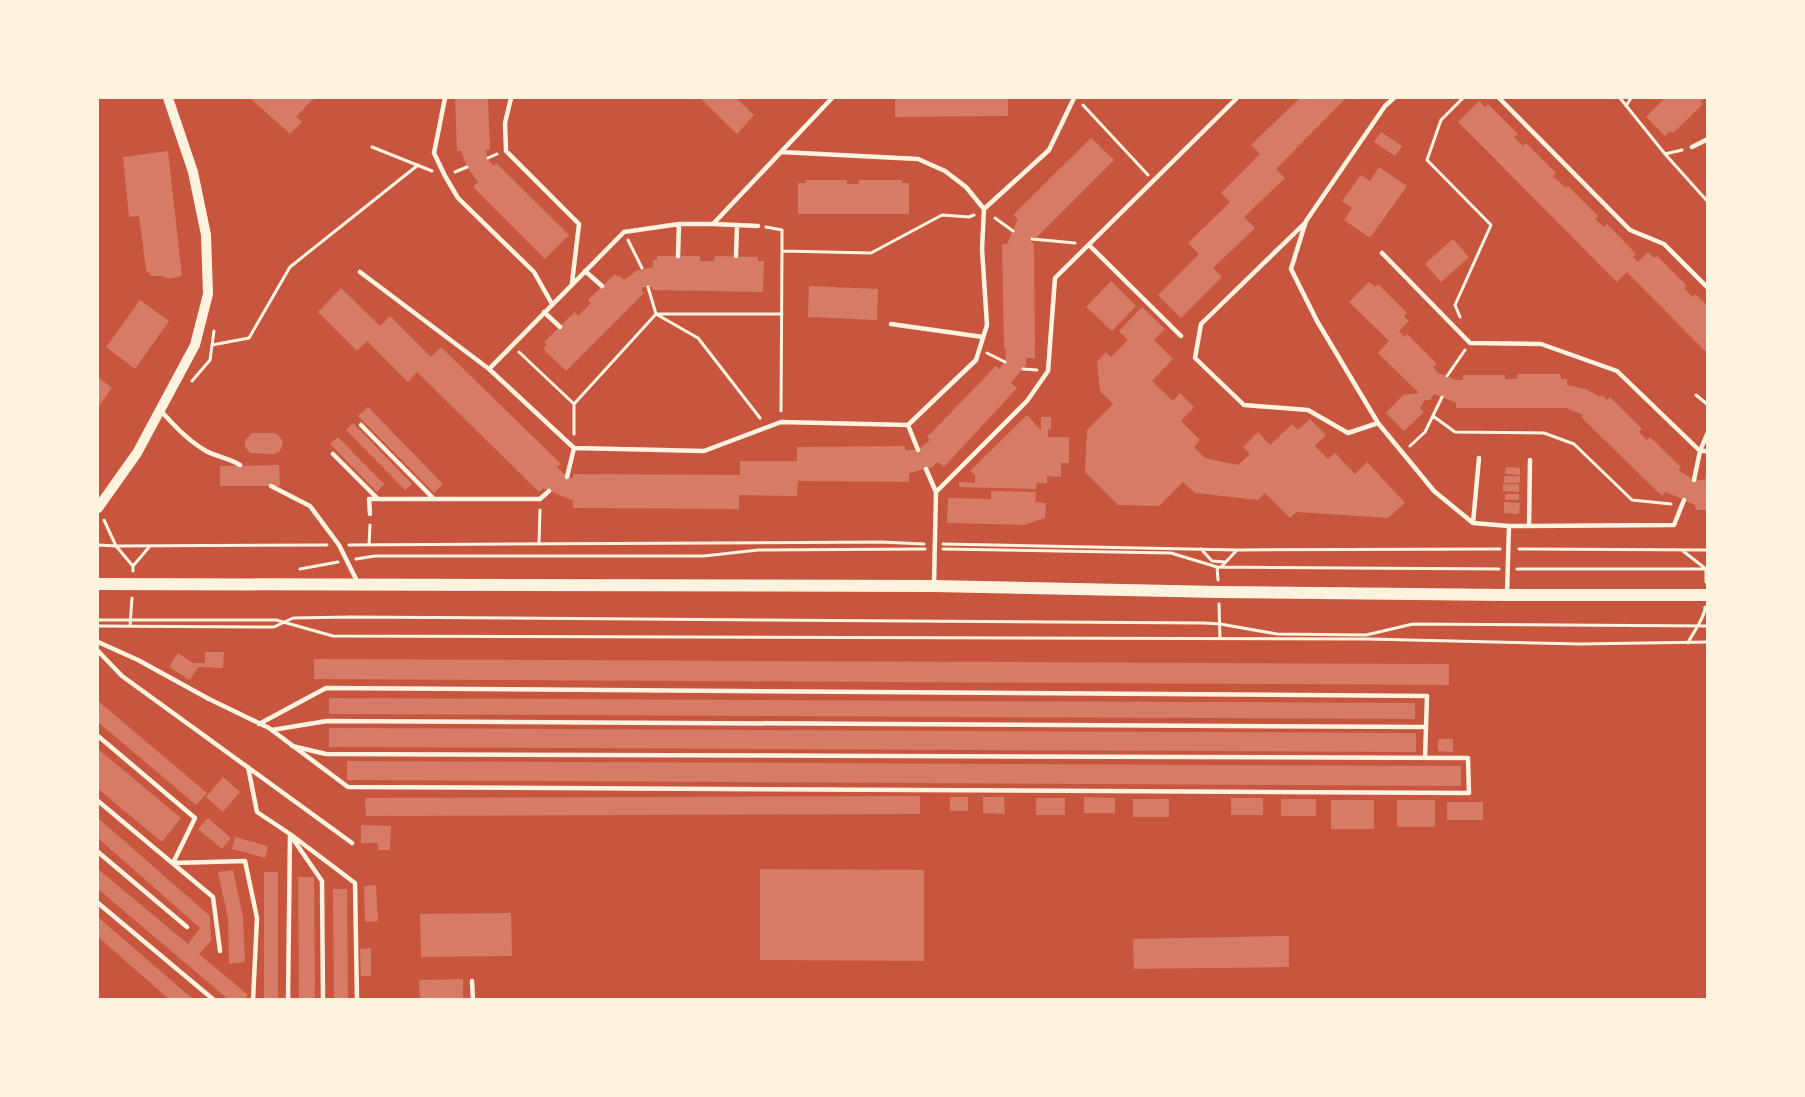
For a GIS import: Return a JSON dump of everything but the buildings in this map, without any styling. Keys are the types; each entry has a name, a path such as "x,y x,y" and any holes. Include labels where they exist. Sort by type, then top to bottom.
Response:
{"main road":[{"path":"98,584 934,586 1507,596 1707,595"}],"street":[{"path":"102,511 137,453 195,345 208,294 206,235 193,172 168,98"}],"lane":[{"path":"445,98 434,153 445,176 458,198 534,272 552,304"},
{"path":"511,98 505,123 506,151 579,224 572,283"},
{"path":"713,224 832,98"},
{"path":"984,209 1049,150 1075,98"},
{"path":"936,492 1027,401 1048,371 1055,278 1237,98"},
{"path":"1385,106 1387,98"},
{"path":"1378,423 1348,433 1308,410 1244,405 1195,358 1201,324 1306,221 1385,106 1394,98"},
{"path":"1499,98 1630,230 1664,244 1707,288"},
{"path":"1692,147 1707,139"},
{"path":"360,272 489,369 574,448 704,451 781,422 908,425 976,360 980,349 987,325 982,249 984,209 966,186 945,171 918,159 781,152"},
{"path":"1306,221 1290,269 1317,321 1378,423 1434,491 1473,523 1509,526 1674,525 1683,503"},
{"path":"678,256 679,224"},
{"path":"489,369 624,232 679,224 758,226"},
{"path":"736,256 737,225"},
{"path":"1089,245 1181,336"},
{"path":"1382,253 1470,343 1541,344 1617,371 1700,451 1707,451"},
{"path":"585,271 602,286"},
{"path":"544,312 560,327"},
{"path":"891,324 983,337"},
{"path":"160,410 183,435 207,452 240,465"},
{"path":"361,425 434,499"},
{"path":"908,425 918,450"},
{"path":"1694,480 1707,432"},
{"path":"567,477 574,448"},
{"path":"333,454 378,499"},
{"path":"1473,523 1479,458"},
{"path":"1529,526 1530,460"},
{"path":"926,469 936,492 934,586"},
{"path":"271,486 310,506 339,545 359,585"},
{"path":"370,514 369,499 540,499 549,491"},
{"path":"1507,596 1509,526"},
{"path":"98,642 138,660 272,730 292,746 348,787 1469,793 1468,758 326,754 292,746"},
{"path":"98,651 122,676 352,843"},
{"path":"259,724 326,688 1427,696 1425,758"},
{"path":"272,730 327,721 1426,727"},
{"path":"98,736 195,818 173,863"},
{"path":"248,767 257,812 290,834 355,884 357,999"},
{"path":"98,801 213,897 220,951"},
{"path":"288,999 290,834"},
{"path":"290,834 322,881 323,999"},
{"path":"98,852 187,927"},
{"path":"173,863 245,861 257,918 253,999"},
{"path":"98,903 214,999"},
{"path":"472,981 473,999"}],"path":[{"path":"1075,98 1153,181"},
{"path":"1447,376 1470,343 1455,305 1491,225 1427,160 1441,120 1463,98"},
{"path":"1620,98 1707,202"},
{"path":"1626,106 1631,98"},
{"path":"372,147 445,176"},
{"path":"1665,154 1692,147"},
{"path":"212,345 249,338 290,267 418,165"},
{"path":"984,209 1013,231"},
{"path":"782,251 871,253 942,215 969,217"},
{"path":"758,226 782,230 781,422"},
{"path":"624,232 642,268"},
{"path":"1032,239 1089,245"},
{"path":"648,287 656,314 698,338 767,428"},
{"path":"574,448 574,404 656,314 782,314"},
{"path":"186,388 210,360 215,326"},
{"path":"512,345 574,404"},
{"path":"980,349 1005,362"},
{"path":"1696,395 1707,405"},
{"path":"1403,453 1425,432 1442,397"},
{"path":"1433,416 1455,432 1544,433 1574,444 1632,500 1683,503"},
{"path":"539,544 540,499"},
{"path":"102,511 103,521 116,546 133,566 150,546"},
{"path":"369,546 370,514"},
{"path":"98,545 369,546 869,542 1171,553 1217,567 1707,569"},
{"path":"300,569 375,555 704,556 758,550 934,546 1237,550 1707,550"},
{"path":"1201,549 1212,561 1226,562"},
{"path":"1222,566 1237,550"},
{"path":"1681,550 1707,569"},
{"path":"98,626 274,627 293,618 350,617 1220,624 1277,634 1366,635 1413,624 1707,626"},
{"path":"98,620 276,620 333,636 1368,639 1580,644 1707,642"},
{"path":"1220,624 1220,639"},
{"path":"1688,643 1696,626"}]}
